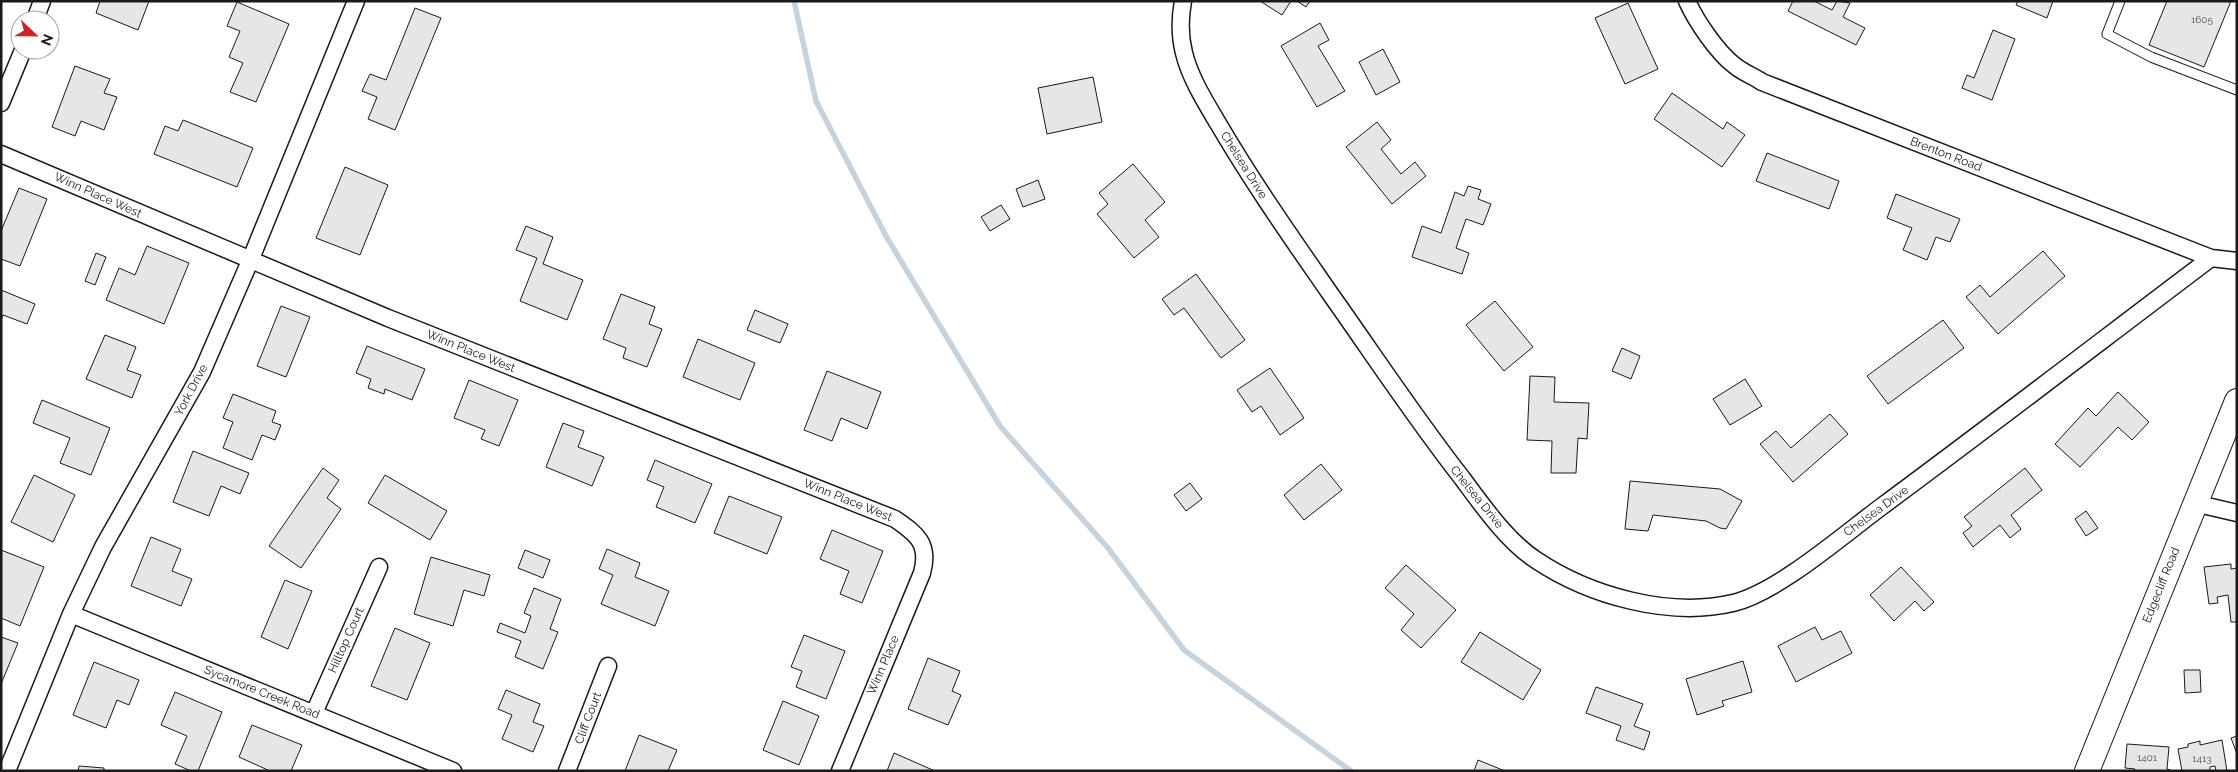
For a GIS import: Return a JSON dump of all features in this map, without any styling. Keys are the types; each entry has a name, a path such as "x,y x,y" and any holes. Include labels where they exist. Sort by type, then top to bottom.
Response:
{"street":[{"name":"York Drive","path":"8,771 71,614 104,547 202,372 250,261 356,1"},
{"name":"Chelsea Drive","path":"1184,1 1182,43 1185,57 1206,103 1244,169 1426,432 1495,522 1534,559 1579,583 1628,600 1656,606 1706,608 1737,602 1760,592 1801,566 1989,428 2211,258"},
{"name":"Brenton Road","path":"1687,1 1692,12 1729,60 1762,82 2211,258 2237,261"},
{"path":"1,103 19,60"},
{"name":"Winn Place West","path":"1,154 397,322 895,519 912,530 920,539 926,559"},
{"name":"Edgecliff Road","path":"2087,771 2194,503 2237,401"},
{"path":"2194,503 2237,513"},
{"name":"Winn Place","path":"840,771 926,559"},
{"name":"Hilltop Court","path":"314,713 378,567"},
{"name":"Sycamore Creek Road","path":"71,614 453,771"},
{"name":"Cliff Court","path":"567,771 608,666"}],"lane":[{"path":"2120,1 2107,34 2151,57 2236,88"}],"building":[{"path":"100,1 149,1 138,30 96,13"},
{"path":"1260,1 1291,1 1282,15"},
{"path":"1297,1 1310,1 1306,7"},
{"path":"1793,1 1814,1 1832,10 1837,1 1850,3 1843,17 1865,28 1856,45 1788,11"},
{"path":"2018,1 2053,1 2047,18 2016,5"},
{"path":"2167,1 2231,1 2204,67 2149,45"},
{"path":"237,2 289,24 256,102 230,92 243,63 229,57 240,31 227,26"},
{"path":"1628,3 1658,69 1625,84 1595,18"},
{"path":"415,8 441,18 395,130 368,119 377,97 362,91 370,74 386,80"},
{"path":"1320,23 1329,40 1318,46 1345,91 1317,107 1281,46"},
{"path":"1993,30 2015,39 1992,100 1962,88 1967,75 1974,78"},
{"path":"1383,49 1400,82 1376,95 1359,62"},
{"path":"75,66 110,79 104,93 117,97 104,130 81,121 75,136 52,127"},
{"path":"1093,77 1102,122 1047,134 1038,88"},
{"path":"1672,93 1723,129 1727,122 1745,135 1722,167 1654,119"},
{"path":"183,120 253,148 237,187 154,154 165,126 178,131"},
{"path":"1377,122 1391,140 1381,149 1401,174 1415,162 1426,176 1392,204 1346,147"},
{"path":"1767,153 1839,181 1829,209 1756,181"},
{"path":"1133,164 1165,202 1145,220 1159,237 1134,258 1097,214 1108,204 1099,193"},
{"path":"345,167 388,185 360,255 316,238"},
{"path":"1038,180 1045,199 1023,207 1016,189"},
{"path":"1468,186 1481,190 1478,199 1491,204 1483,225 1466,219 1456,248 1469,253 1462,274 1412,257 1422,226 1441,233 1455,192 1464,196"},
{"path":"19,188 47,199 20,266 1,259 1,231"},
{"path":"1896,194 1960,219 1950,242 1936,237 1927,260 1903,250 1912,228 1887,218"},
{"path":"1001,205 1010,219 990,231 981,217"},
{"path":"526,226 553,237 543,264 583,280 567,320 520,301 537,258 516,250"},
{"path":"147,246 189,263 164,324 106,300 119,268 135,275"},
{"path":"2043,251 2065,276 1998,334 1966,297 1980,285 1990,297"},
{"path":"96,253 106,257 95,285 85,281"},
{"path":"1196,274 1245,340 1221,358 1184,308 1174,315 1162,299"},
{"path":"1,290 35,304 27,324 3,315 1,320"},
{"path":"621,294 655,307 649,324 662,329 647,367 623,358 626,348 603,339"},
{"path":"1495,301 1533,347 1504,371 1466,325"},
{"path":"281,306 310,317 286,377 257,366"},
{"path":"755,310 788,324 780,343 747,330"},
{"path":"1943,320 1964,348 1888,404 1867,376"},
{"path":"105,335 136,347 127,370 141,375 132,398 86,379"},
{"path":"698,339 755,363 740,400 683,377"},
{"path":"367,346 425,369 412,400 385,389 384,394 368,388 371,379 356,373"},
{"path":"1622,348 1640,356 1631,379 1612,371"},
{"path":"1270,368 1304,418 1280,435 1261,406 1252,412 1237,390"},
{"path":"827,371 881,392 867,429 841,418 832,441 804,430"},
{"path":"1530,376 1555,377 1554,402 1589,403 1587,439 1578,438 1576,473 1551,473 1552,441 1527,440"},
{"path":"1745,379 1762,406 1730,425 1713,399"},
{"path":"469,380 518,400 499,446 481,439 485,430 454,418"},
{"path":"2118,392 2149,422 2132,440 2118,427 2080,467 2055,444 2088,408 2096,416"},
{"path":"233,394 276,411 272,422 281,425 275,440 262,435 252,460 223,448 233,422 223,418"},
{"path":"42,400 110,428 91,475 60,463 70,438 33,423"},
{"path":"1830,414 1848,434 1793,482 1760,444 1776,431 1791,448"},
{"path":"563,423 584,431 578,447 604,457 592,486 546,467"},
{"path":"193,451 249,473 240,494 221,486 209,516 173,502"},
{"path":"655,460 712,484 695,523 656,507 664,487 647,480"},
{"path":"1321,464 1342,490 1304,520 1284,495"},
{"path":"323,468 339,480 327,498 341,509 301,568 269,546"},
{"path":"2025,468 2042,490 2011,515 2021,529 2010,538 2000,525 1973,547 1963,533 1972,526 1964,517"},
{"path":"34,475 75,495 53,542 11,522"},
{"path":"385,475 447,511 430,540 368,503"},
{"path":"1630,481 1720,489 1742,501 1726,529 1706,521 1653,515 1648,531 1625,529"},
{"path":"1190,483 1202,499 1186,511 1174,495"},
{"path":"729,496 782,517 767,554 714,533"},
{"path":"2086,511 2098,528 2086,536 2075,519"},
{"path":"832,530 883,551 862,603 840,594 849,571 820,559"},
{"path":"151,537 181,549 172,571 192,579 181,606 131,586"},
{"path":"607,549 640,563 635,577 669,591 655,626 601,604 613,575 599,569"},
{"path":"1,550 44,567 20,626 1,618"},
{"path":"525,550 550,560 543,578 518,568"},
{"path":"431,557 490,575 484,596 464,590 453,626 414,614"},
{"path":"2231,564 2231,569 2237,568 2237,622 2231,622 2228,595 2217,597 2218,603 2209,604 2204,567"},
{"path":"1406,565 1456,610 1421,648 1401,630 1414,614 1385,588"},
{"path":"1901,567 1934,602 1924,611 1915,601 1894,621 1870,595"},
{"path":"285,580 312,591 288,649 261,637"},
{"path":"534,588 561,599 550,629 558,632 543,669 515,657 521,641 497,632 500,623 525,633 531,616 524,613"},
{"path":"1815,627 1822,640 1841,631 1852,653 1796,682 1778,646"},
{"path":"395,628 430,643 407,700 371,686"},
{"path":"1480,632 1541,670 1523,700 1461,662"},
{"path":"804,635 845,651 826,699 796,687 802,671 791,667"},
{"path":"1,637 18,643 1,684"},
{"path":"928,658 960,671 952,691 961,695 948,725 908,709"},
{"path":"1743,661 1752,692 1722,701 1724,706 1697,715 1686,679"},
{"path":"94,662 139,680 129,705 117,700 106,728 73,715"},
{"path":"2184,670 2200,670 2201,692 2185,693"},
{"path":"1596,687 1643,704 1634,726 1650,732 1644,750 1616,740 1621,726 1586,713"},
{"path":"506,690 540,704 533,722 544,726 533,752 502,739 512,715 498,709"},
{"path":"175,692 222,712 198,771 191,771 175,764 187,736 161,725"},
{"path":"783,701 819,716 799,765 763,750"},
{"path":"252,725 302,745 291,771 270,771 239,757"},
{"path":"639,735 677,750 668,771 625,771"},
{"path":"2237,736 2237,754 2231,738"},
{"path":"2222,740 2227,771 2216,771 2215,766 2210,767 2210,771 2182,771 2178,749 2188,747 2188,744 2200,741 2200,745"},
{"path":"2127,744 2169,747 2167,769 2173,771 2134,771 2135,769 2125,768"},
{"path":"894,753 935,771 887,771"},
{"path":"1478,760 1505,771 1474,771"},
{"path":"79,766 104,768 104,771 78,771"}],"waterway":[{"path":"794,1 816,101 886,236 1000,426 1108,548 1184,650 1351,771"}]}
